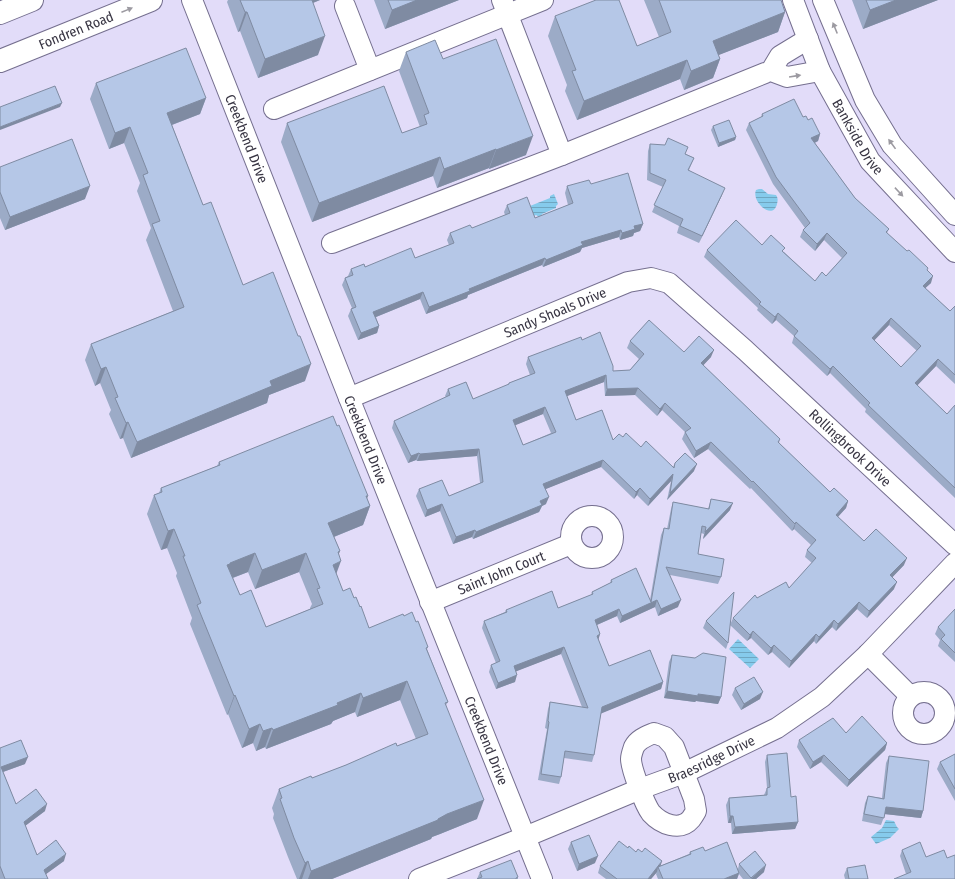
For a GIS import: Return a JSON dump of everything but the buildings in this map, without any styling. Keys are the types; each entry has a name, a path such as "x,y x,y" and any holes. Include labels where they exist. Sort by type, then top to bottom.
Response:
{"main road":[{"path":"0,13 32,0"},
{"name":"Fondren Road","path":"0,61 151,0"}],"street":[{"name":"Creekbend Drive","path":"192,0 430,602 542,879"},
{"path":"274,109 370,70 504,7 543,0"},
{"name":"Bankside Drive","path":"794,0 820,71 870,161 955,252"},
{"name":"Bankside Drive","path":"824,0 865,100 892,146 955,215"},
{"path":"345,6 370,70"},
{"path":"504,7 562,155"},
{"path":"808,39 780,56 771,71 787,77 820,71"},
{"path":"332,243 562,155 765,73"},
{"name":"Sandy Shoals Drive","path":"349,398 628,282 651,278 669,283 745,350"},
{"name":"Rollingbrook Drive","path":"745,350 955,544"},
{"name":"Saint John Court","path":"430,602 571,544"},
{"name":"Braesridge Drive","path":"419,879 526,837 640,789 684,773 777,728 822,696 868,654 955,563"},
{"path":"868,654 910,696"},
{"path":"654,733 665,737 674,747 684,773 694,799 696,811 691,820 682,825 670,825 660,820 650,812 634,773 631,758 635,745 644,736 654,733"}],"water":[{"path":"762,189 768,194 776,195 778,201 775,209 771,211 767,210 759,204 755,195 756,190"},
{"path":"554,194 558,204 556,208 542,214 541,217 536,215 534,216 530,206 550,198 550,196"},
{"path":"738,639 759,659 750,668 729,649"},
{"path":"886,820 894,821 899,829 890,838 876,844 871,837 882,828"}]}
